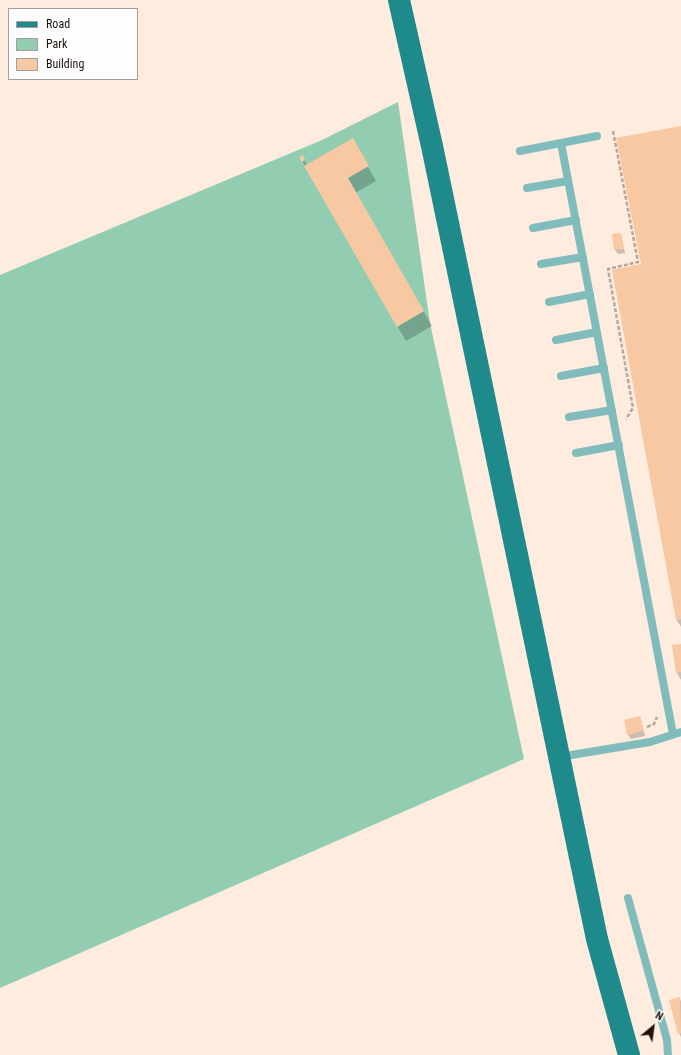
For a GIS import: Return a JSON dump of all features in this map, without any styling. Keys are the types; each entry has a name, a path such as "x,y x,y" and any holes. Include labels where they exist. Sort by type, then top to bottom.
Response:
{"main road":[{"path":"399,0 432,146 597,939 629,1055"}],"lane":[{"path":"520,151 597,136"},
{"path":"559,757 650,742 677,733 618,445 561,143"},
{"path":"527,188 568,181"},
{"path":"533,228 576,220"},
{"path":"541,264 583,257"},
{"path":"549,302 590,294"},
{"path":"556,340 597,332"},
{"path":"561,376 604,368"},
{"path":"569,417 612,410"},
{"path":"576,453 618,445"},
{"path":"628,898 668,1040 668,1055"}],"path":[{"path":"613,131 638,262 608,269 633,408 623,423"}],"green space":[{"path":"398,102 430,323 524,759 0,988 0,275 322,140"}],"building":[{"path":"681,126 681,619 676,620 612,270 641,264 616,138"},
{"path":"353,138 369,166 348,178 424,311 397,327 304,166"},
{"path":"303,155 305,160 302,162 299,157"},
{"path":"621,233 624,249 614,250 612,234"},
{"path":"681,644 681,672 676,673 672,645"},
{"path":"640,716 644,731 627,735 624,720"},
{"path":"680,997 681,1033 678,1034 669,1000"}]}
